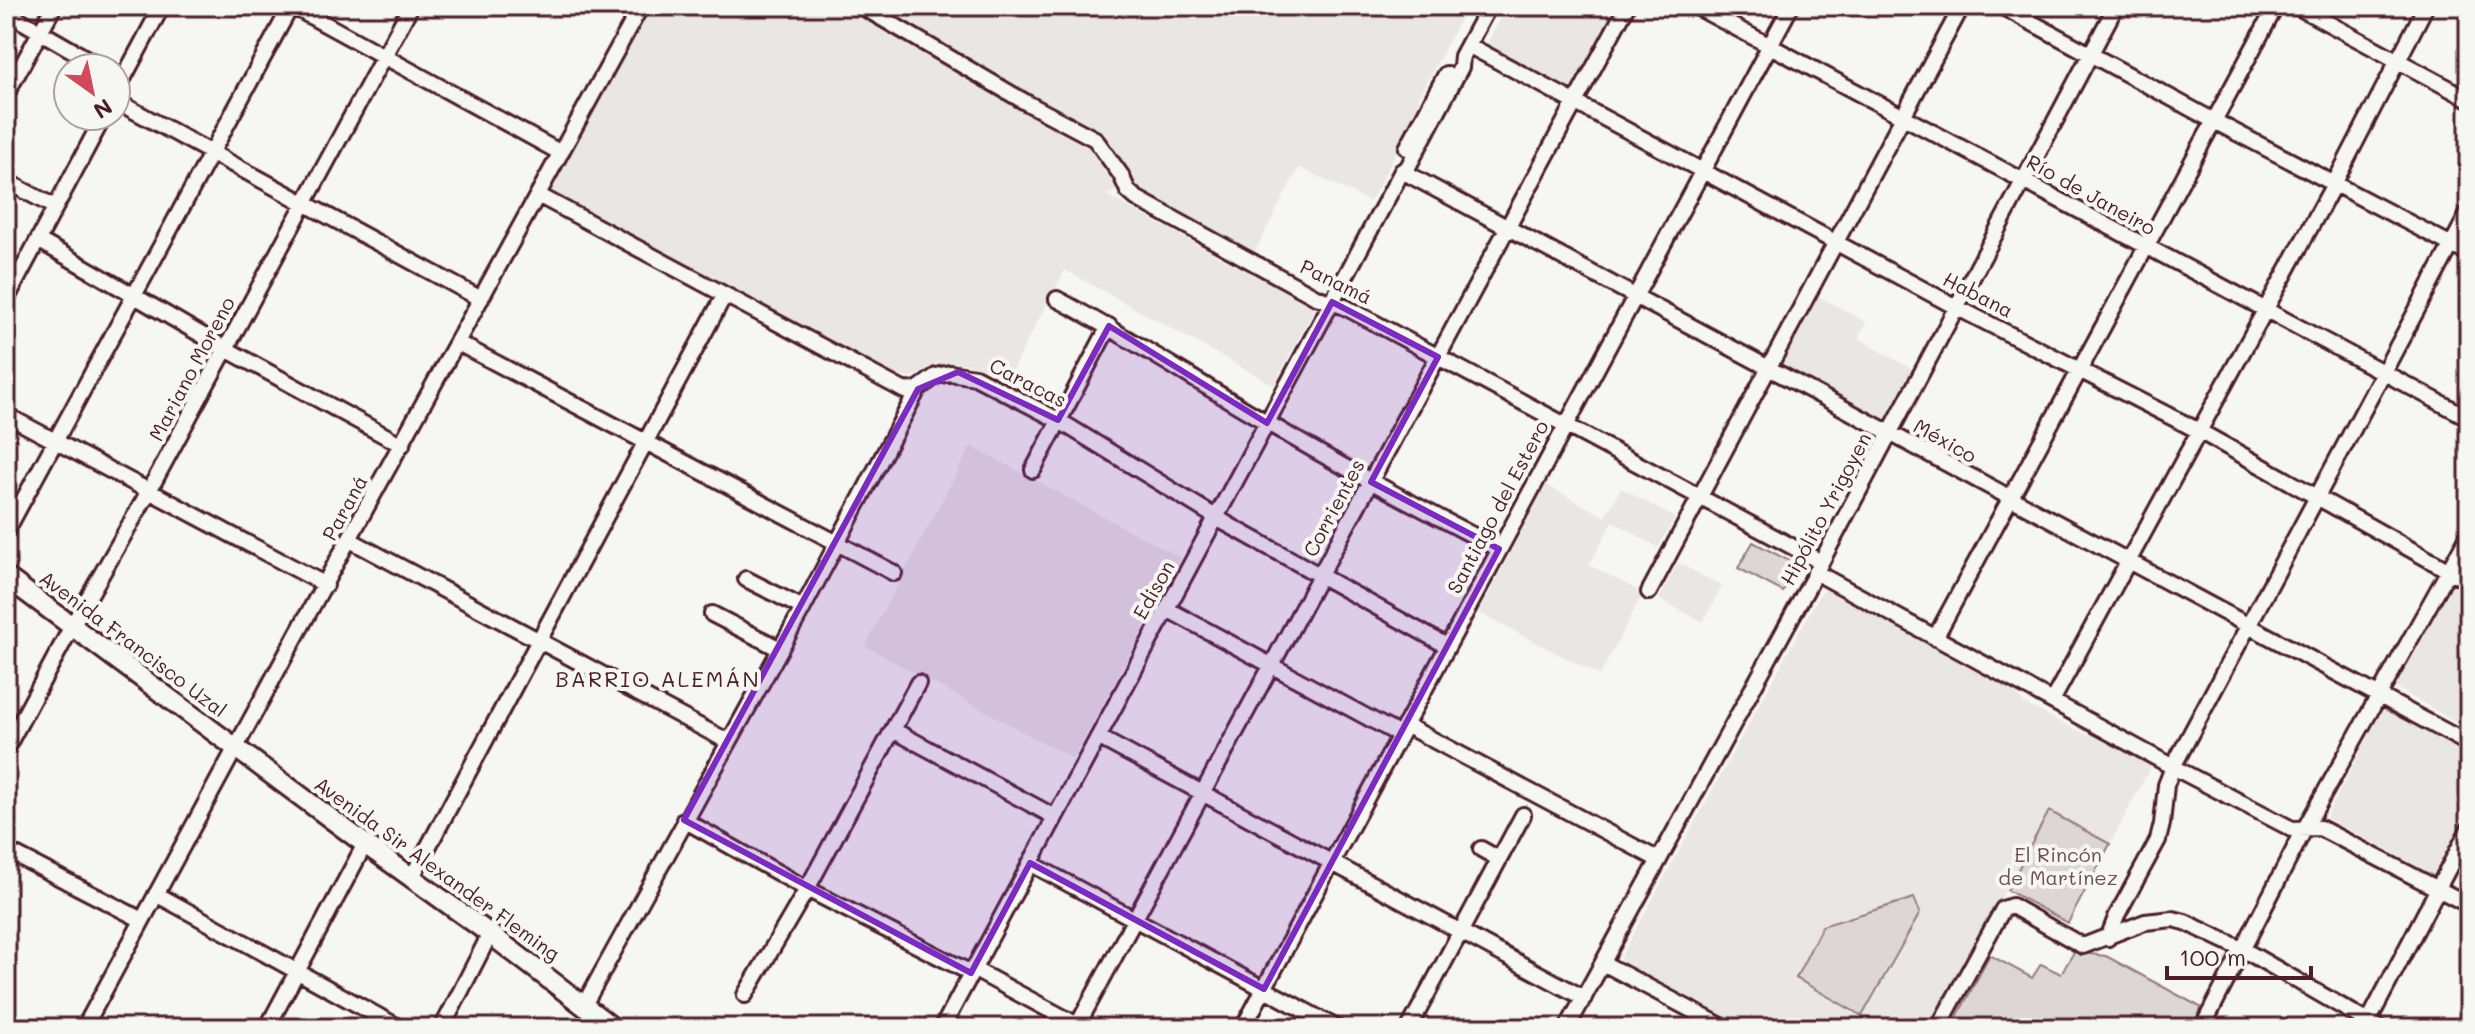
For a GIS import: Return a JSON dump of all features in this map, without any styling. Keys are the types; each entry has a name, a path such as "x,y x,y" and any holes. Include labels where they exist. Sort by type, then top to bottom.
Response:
{"main road":[{"name":"Avenida Francisco Uzal","path":"6,577 235,746"},
{"name":"Avenida Sir Alexander Fleming","path":"235,746 613,1028"}],"street":[{"path":"6,95 54,6"},
{"path":"132,58 162,6"},
{"path":"6,532 292,6 561,153"},
{"name":"Mariano Moreno","path":"6,749 411,6"},
{"name":"Panamá","path":"861,6 1095,139 1121,175 1128,191 1136,198 1316,297 1332,302 1700,496 1935,638 2173,767 2292,829 2320,828 2469,905"},
{"name":"Edison","path":"942,1028 1402,171 1399,163 1425,114 1489,6"},
{"name":"Corrientes","path":"1079,1027 1627,6"},
{"name":"Río de Janeiro","path":"1695,6 2469,418"},
{"name":"Santiago del Estero","path":"1243,1028 1791,6"},
{"path":"1649,592 1962,6"},
{"path":"2001,6 2469,254"},
{"name":"Hipólito Yrigoyen","path":"1567,1028 1818,567 2116,6"},
{"path":"1935,638 2276,6"},
{"path":"2296,6 2469,99"},
{"path":"2052,701 2334,184 2426,6"},
{"name":"Paraná","path":"84,1028 638,7"},
{"path":"6,12 75,52"},
{"name":"Habana","path":"1465,51 1576,102 1956,307 2199,431 2317,500 2469,582"},
{"path":"132,110 481,299"},
{"path":"6,300 95,132"},
{"name":"México","path":"1402,171 2469,744"},
{"path":"6,181 55,207"},
{"path":"538,195 905,391 918,389"},
{"path":"2108,938 2117,915 2158,840 2166,785 2173,767 2469,212"},
{"path":"38,240 226,349 402,445"},
{"path":"412,877 724,296"},
{"path":"1057,299 1109,326 1267,423 1371,482 1499,549"},
{"path":"1033,470 1109,326"},
{"path":"458,343 894,573"},
{"name":"Caracas","path":"918,389 936,376 958,372 975,377 1058,420 1216,518 1447,646"},
{"path":"584,1005 803,608 918,389"},
{"path":"6,415 326,585"},
{"path":"2202,1028 2305,828 2469,534"},
{"path":"350,540 729,742"},
{"path":"746,579 803,608"},
{"path":"1167,609 1272,666 1659,860"},
{"path":"712,614 780,649"},
{"path":"745,995 807,889 918,683"},
{"path":"893,730 1055,817"},
{"path":"1098,737 1584,998"},
{"path":"1409,1028 1523,815"},
{"path":"684,820 807,889 1079,1027"},
{"path":"1938,1028 2003,909 2012,906 2083,946 2145,922 2173,919 2185,922 2244,950 2371,1027 2437,888 2469,829"},
{"path":"267,1028 365,844"},
{"path":"1481,849 1499,859"},
{"path":"6,850 142,920"},
{"path":"1030,863 1337,1028"},
{"path":"156,894 400,1028"},
{"path":"442,1028 490,934"},
{"path":"1603,963 1725,1028"},
{"path":"1692,1028 1699,1014"}],"highlighted area":[{"path":"1332,302 1438,357 1371,482 1499,549 1264,989 1030,863 971,973 684,820 918,389 958,372 1058,420 1109,326 1267,423"}],"shaded area":[{"path":"651,6 1467,6 1418,99 1423,102 1370,202 1299,167 1254,253 1126,186 1106,195 1310,306 1313,311 1274,385 1065,270 1006,381 966,363 943,365 911,377 891,376 553,195 552,190"},
{"path":"1507,6 1618,6 1573,91 1567,93 1490,52 1487,44"},
{"path":"1812,293 1866,322 1858,338 1915,371 1884,424 1776,365"},
{"path":"971,446 1181,558 1073,759 865,646"},
{"path":"1546,485 1605,517 1621,488 1675,518 1658,547 1613,521 1589,565 1643,593 1600,675 1479,613"},
{"path":"1678,563 1722,586 1703,622 1659,599"},
{"path":"2454,578 2469,586 2469,730 2392,685 2448,579"},
{"path":"1827,590 2013,689 2024,704 2089,736 2092,731 2152,764 2110,844 2049,812 1928,1028 1745,1028 1622,962 1621,957 1821,592"},
{"path":"2386,710 2469,754 2469,811 2438,871 2432,874 2328,819 2327,815 2382,711"}],"green space":[{"path":"1753,542 1797,565 1783,592 1738,568"},
{"name":"El Rincón de Martínez","path":"2049,811 2110,844 2068,923 2007,890"},
{"path":"1914,898 1920,913 1862,1016 1796,978 1822,926"},
{"path":"2074,952 2106,956 2202,1008 2191,1028 1951,1028 1990,955 2032,978 2041,964 2061,974"}],"district":[{"name":"BARRIO ALEMÁN","path":"658,679"}]}
